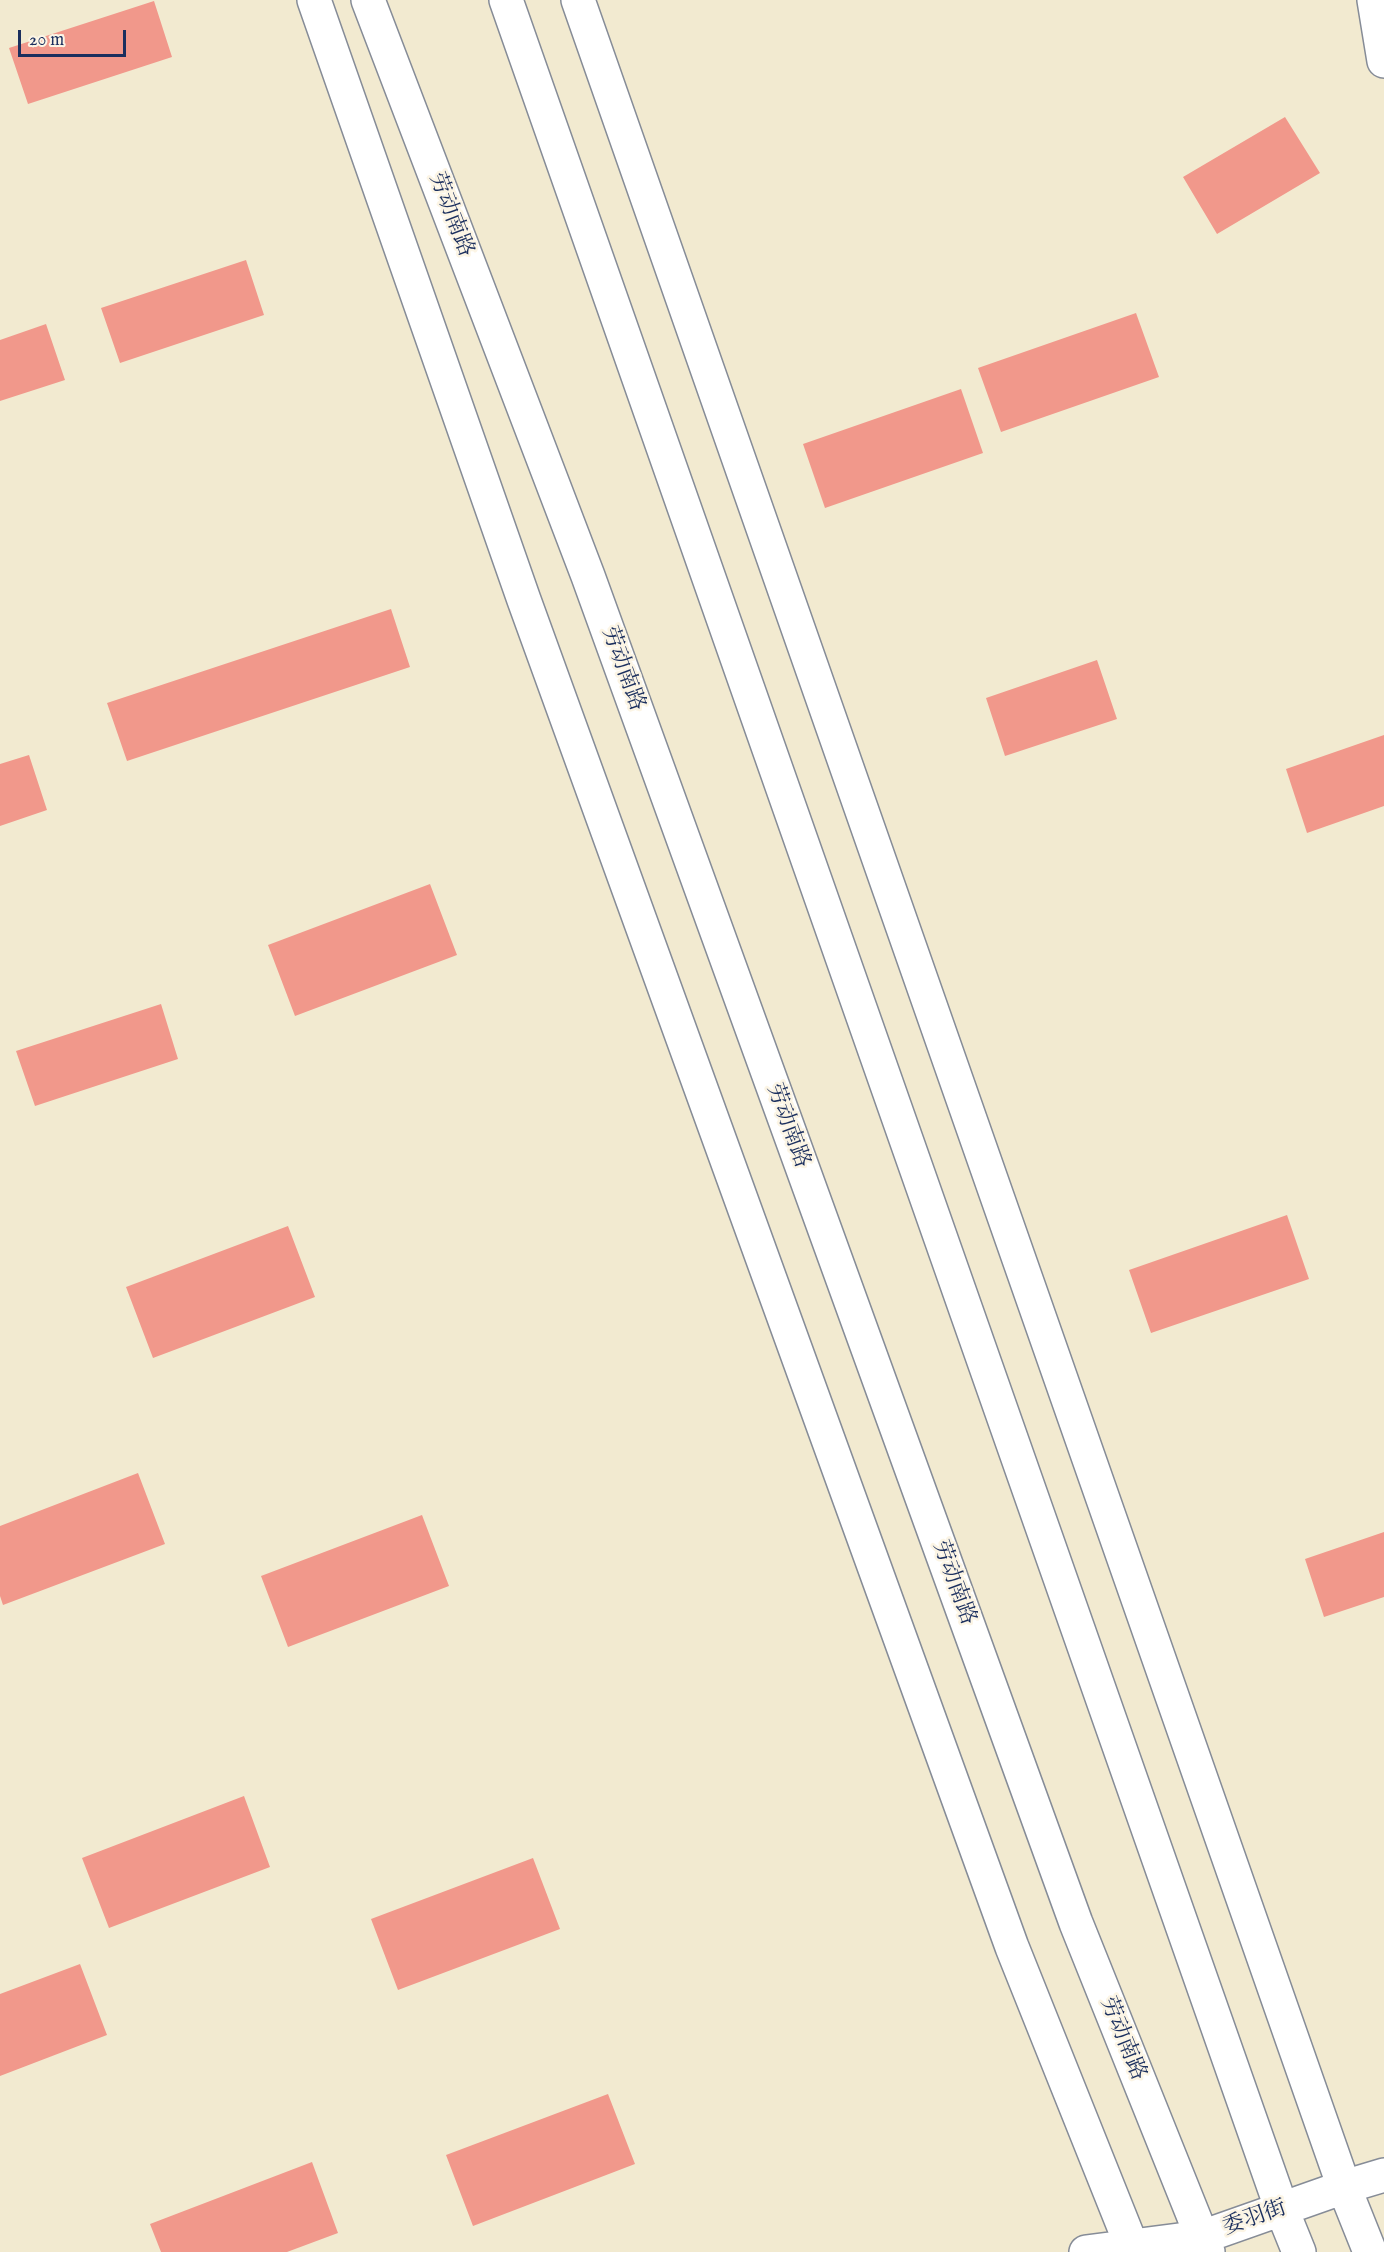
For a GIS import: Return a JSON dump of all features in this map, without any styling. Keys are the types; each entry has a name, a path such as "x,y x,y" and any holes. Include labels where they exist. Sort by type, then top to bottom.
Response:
{"street":[{"path":"314,0 520,589 1003,1925 1133,2249"},
{"name":"劳动南路","path":"368,0 588,576 1071,1912 1205,2245"},
{"path":"506,0 1282,2210 1299,2252"},
{"path":"578,0 1344,2187 1370,2252"},
{"path":"1374,0 1384,61"},
{"name":"委羽街","path":"1086,2252 1205,2245 1282,2210 1384,2175"}],"building":[{"path":"154,1 172,57 28,104 9,48"},
{"path":"1285,117 1320,173 1217,234 1183,177"},
{"path":"246,260 264,315 120,363 101,308"},
{"path":"1136,313 1159,377 1001,432 978,368"},
{"path":"46,324 65,380 0,401 0,340"},
{"path":"961,389 983,453 825,508 803,444"},
{"path":"391,609 410,667 127,761 107,703"},
{"path":"1097,660 1117,719 1005,756 986,698"},
{"path":"1384,735 1384,806 1307,833 1286,769"},
{"path":"29,755 47,810 0,826 0,764"},
{"path":"430,884 457,955 295,1016 268,945"},
{"path":"161,1004 178,1059 35,1106 16,1051"},
{"path":"1287,1215 1309,1279 1151,1333 1129,1270"},
{"path":"288,1226 315,1297 153,1358 126,1287"},
{"path":"138,1473 165,1544 3,1605 0,1596 0,1526"},
{"path":"422,1515 449,1586 288,1647 261,1576"},
{"path":"1384,1532 1384,1597 1324,1617 1305,1559"},
{"path":"244,1796 270,1867 109,1928 82,1858"},
{"path":"533,1858 560,1929 398,1990 371,1919"},
{"path":"80,1964 107,2035 0,2076 0,1994"},
{"path":"608,2094 635,2164 473,2226 446,2155"},
{"path":"312,2162 338,2233 287,2252 161,2252 150,2224"}]}
